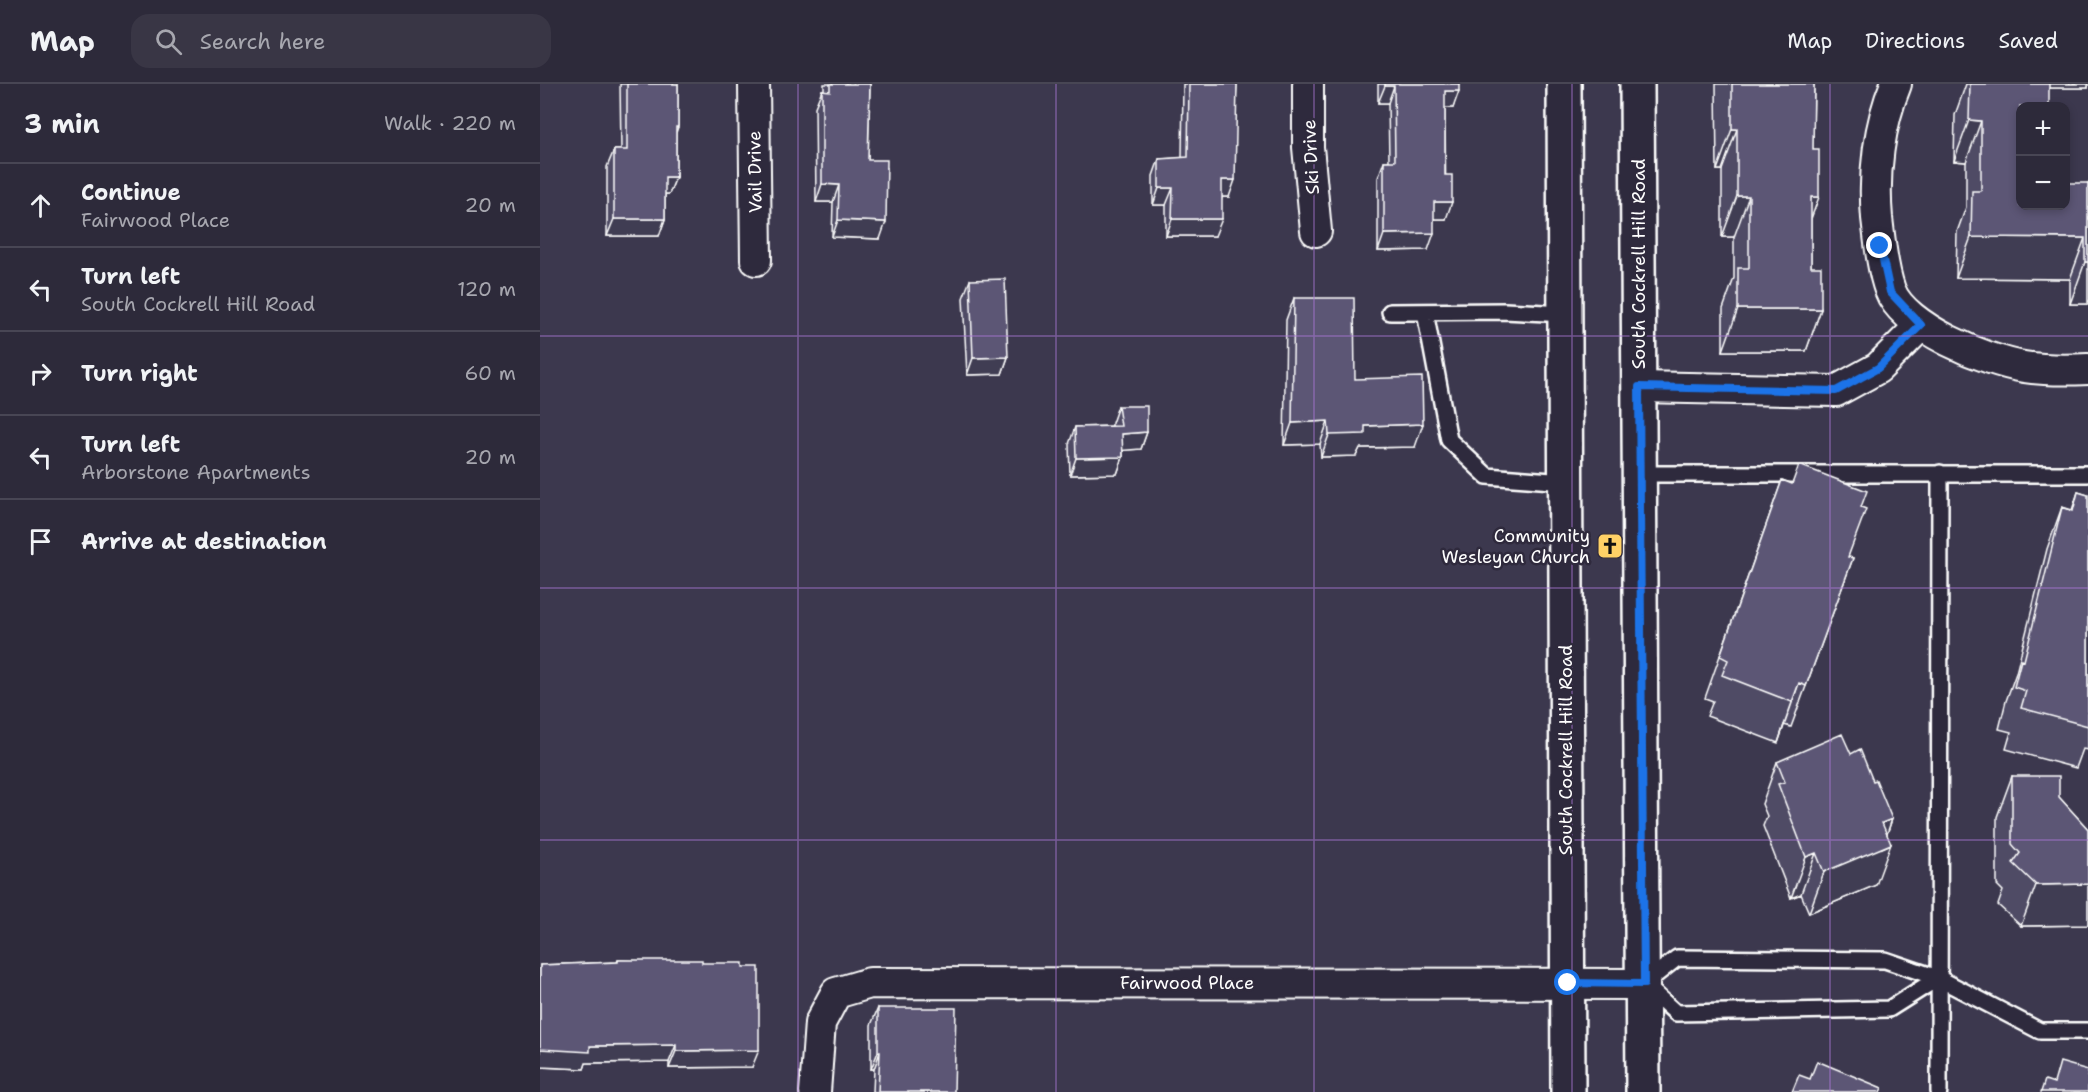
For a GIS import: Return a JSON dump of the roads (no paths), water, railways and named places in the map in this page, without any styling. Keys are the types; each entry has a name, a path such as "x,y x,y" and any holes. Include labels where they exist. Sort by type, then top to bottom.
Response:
{"main road":[{"name":"South Cockrell Hill Road","path":"1564,84 1568,1092"},
{"name":"South Cockrell Hill Road","path":"1637,84 1643,1092"}],"street":[{"name":"Vail Drive","path":"754,84 756,260"},
{"name":"Ski Drive","path":"1308,84 1308,147 1316,231"},
{"path":"1896,84 1878,153 1876,204 1880,246 1890,292 1921,325 1950,343 2024,367 2088,369"},
{"path":"1639,387 1836,391 1878,368 1921,325"},
{"name":"Fairwood Place","path":"814,1092 820,1023 837,993 870,983 1644,984"}],"lane":[{"path":"1390,312 1565,314"},
{"path":"1425,312 1449,440 1487,476 1565,482"},
{"path":"1939,1092 1940,473"},
{"path":"1640,474 2088,474"},
{"path":"1938,978 1889,1009 1837,1011 1676,1013 1644,984 1677,958 1885,960 1938,978 2040,1032 2088,1031"}],"place":[{"name":"Community Wesleyan Church","path":"1610,546"}]}
